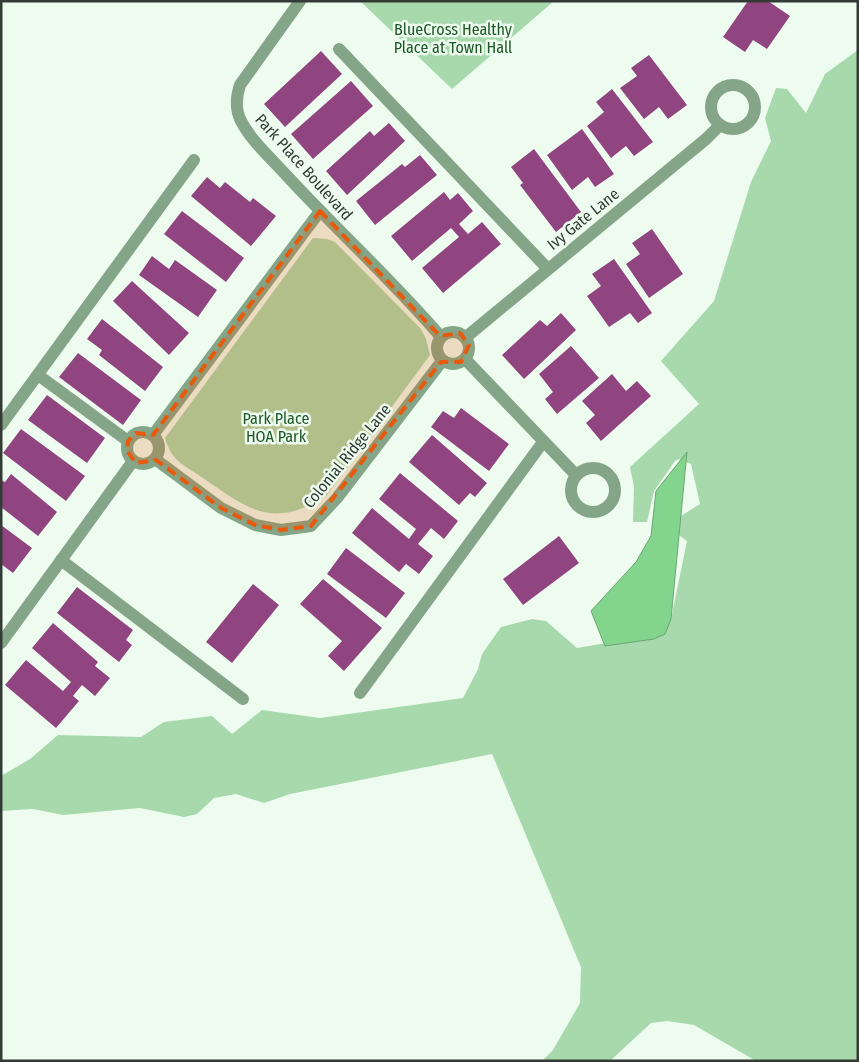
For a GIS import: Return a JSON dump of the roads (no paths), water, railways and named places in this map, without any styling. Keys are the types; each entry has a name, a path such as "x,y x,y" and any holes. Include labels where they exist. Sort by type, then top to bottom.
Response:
{"street":[{"name":"Park Place Boulevard","path":"300,1 244,78 237,95 236,108 249,134 320,211 419,311 441,337"},
{"path":"339,48 548,268"},
{"name":"Ivy Gate Lane","path":"466,338 548,268 706,139 720,125"},
{"path":"1,425 194,160"},
{"path":"153,435 320,211"},
{"path":"455,332 466,338 469,345 465,359 452,364 442,361 437,352 438,341 441,337 455,332"},
{"path":"465,359 576,475"},
{"name":"Colonial Ridge Lane","path":"155,459 221,508 255,525 281,530 311,526 337,498 442,361"},
{"path":"38,375 128,440"},
{"path":"128,440 141,432 153,435"},
{"path":"128,440 127,451 133,461 142,465 155,459 159,448 153,435"},
{"path":"360,693 543,442"},
{"path":"1,643 133,461"},
{"path":"61,560 243,699"}],"park label":[{"name":"BlueCross Healthy Place at Town Hall","path":"453,38"},
{"name":"Park Place HOA Park","path":"276,427"}]}
